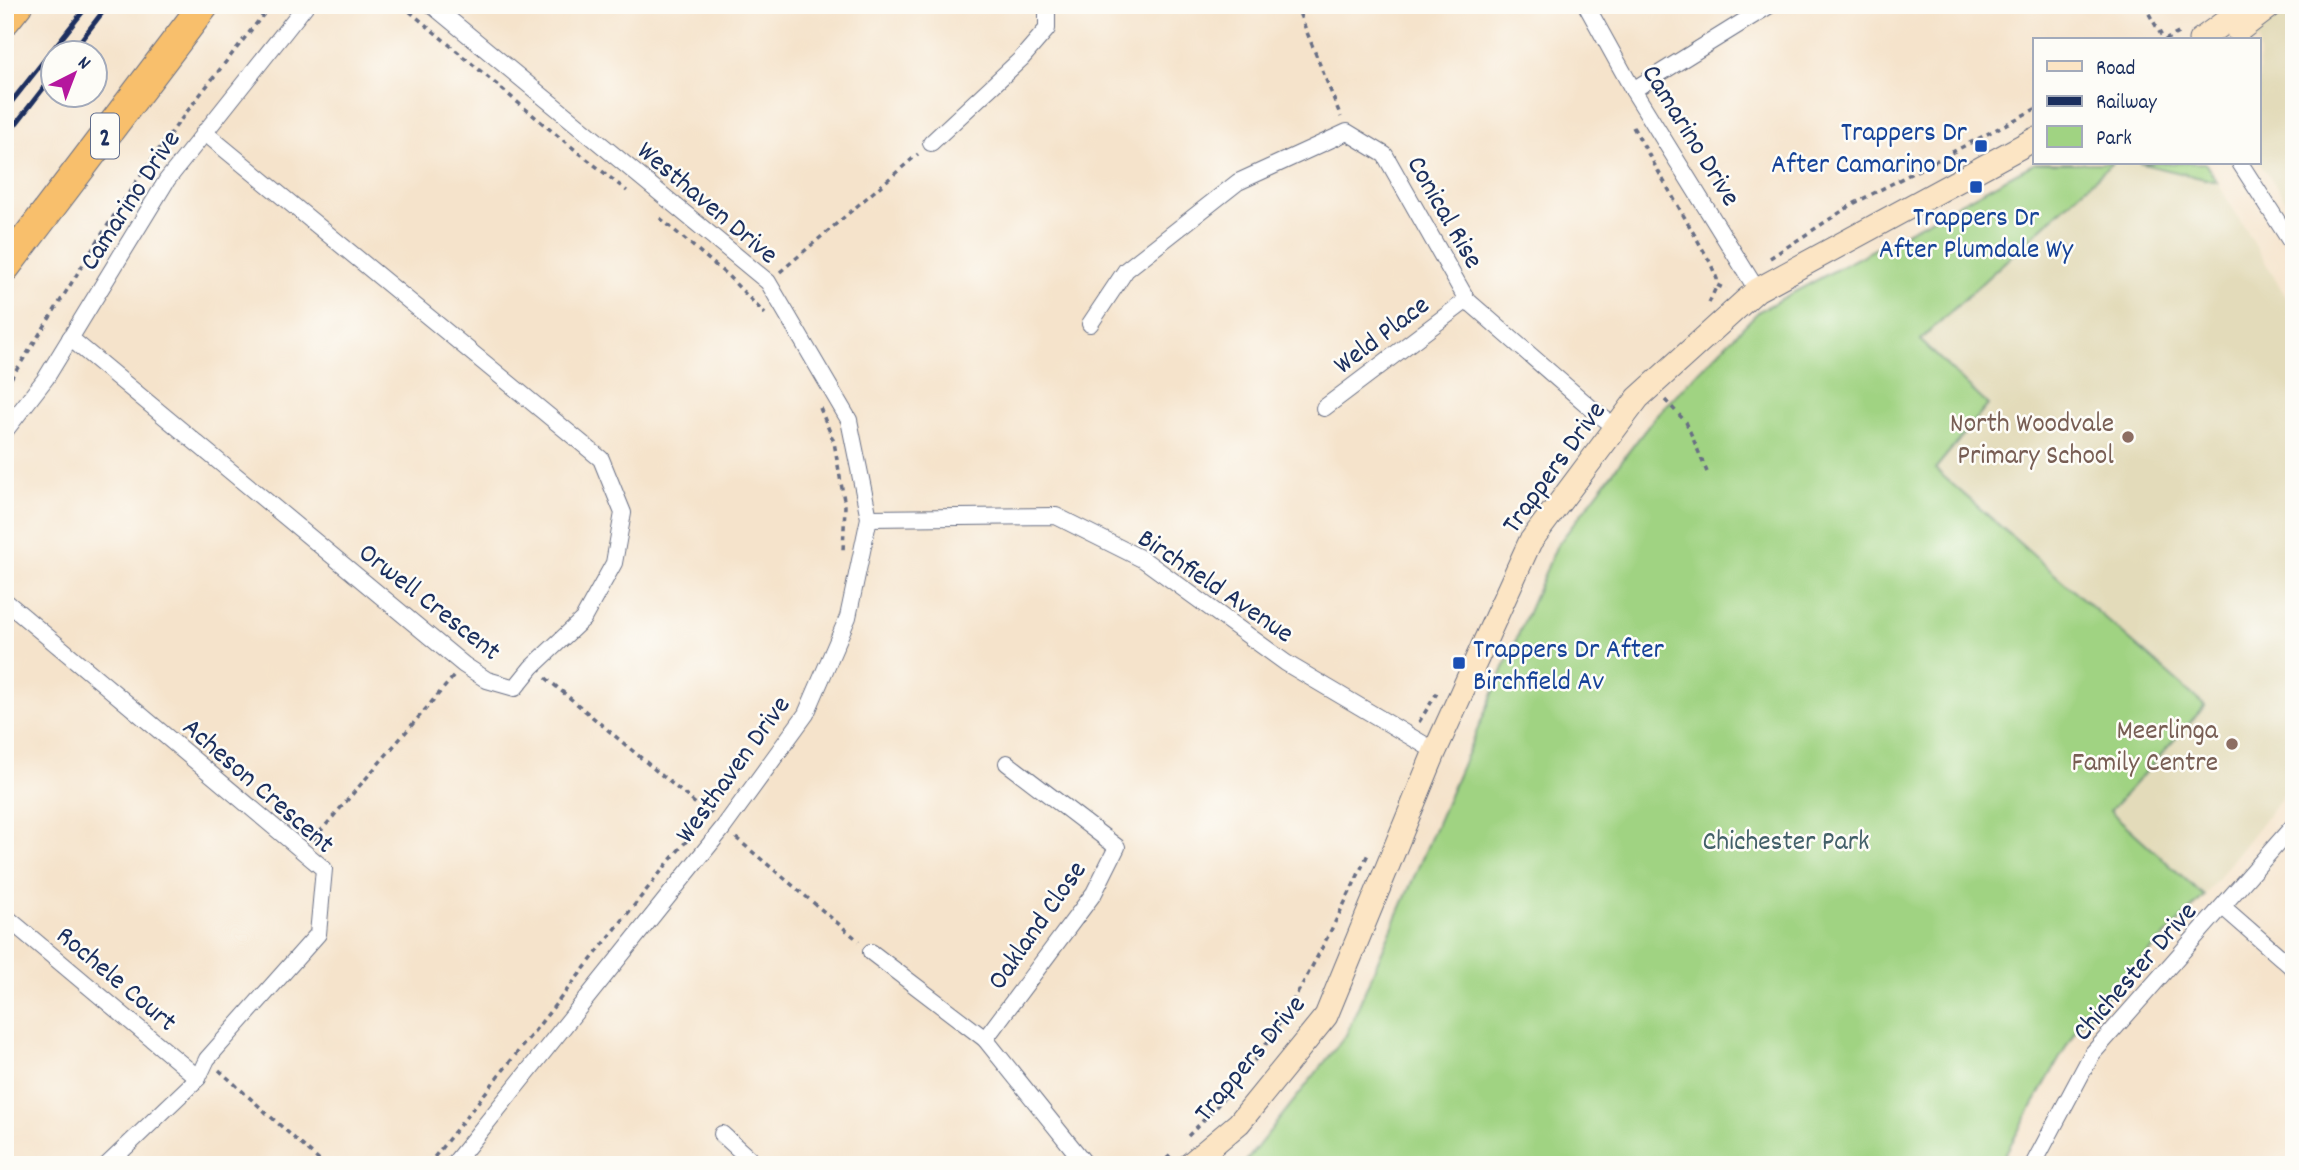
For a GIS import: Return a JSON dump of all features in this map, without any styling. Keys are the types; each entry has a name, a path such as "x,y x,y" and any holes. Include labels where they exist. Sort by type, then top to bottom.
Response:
{"highway":[{"path":"5,20 17,5"},
{"name":"2","path":"5,267 204,5"}],"main road":[{"path":"2203,38 2248,5"},
{"path":"2228,38 2272,5"},
{"name":"Trappers Drive","path":"1182,1157 1239,1123 1326,1016 1435,751 1530,542 1638,398 1752,281 2033,140"}],"street":[{"name":"Camarino Drive","path":"5,431 46,378 154,200 204,132 306,5"},
{"name":"Westhaven Drive","path":"432,5 768,282 849,420 869,518 848,617 806,715 723,828 453,1165"},
{"path":"931,143 1021,59 1047,29 1047,5"},
{"name":"Camarino Drive","path":"1586,5 1633,90 1752,281"},
{"path":"1633,90 1770,5"},
{"name":"Orwell Crescent","path":"70,338 464,665 487,680 514,688 532,667 583,619 614,564 623,513 601,459 204,132"},
{"path":"1090,324 1126,270 1238,182 1347,132"},
{"name":"Conical Rise","path":"1347,132 1385,155 1467,300 1616,427"},
{"path":"2241,164 2294,247"},
{"name":"Weld Place","path":"1324,408 1467,300"},
{"name":"Birchfield Avenue","path":"869,518 1056,516 1144,560 1286,663 1435,751"},
{"name":"Acheson Crescent","path":"5,601 324,869 318,934 207,1059 198,1078 107,1165"},
{"name":"Oakland Close","path":"985,1038 1094,893 1117,847 1007,763"},
{"name":"Chichester Drive","path":"2033,1165 2092,1054 2294,825"},
{"path":"2223,907 2294,969"},
{"name":"Rochele Court","path":"5,916 198,1078"},
{"path":"871,952 985,1038 1086,1165"},
{"path":"722,1134 756,1165"}],"path":[{"path":"5,387 138,179 271,5"},
{"path":"402,5 634,196"},
{"path":"1296,5 1347,132"},
{"path":"2144,5 2163,38"},
{"path":"1717,285 1725,289 1752,281 1853,204 2033,110"},
{"path":"1630,120 1717,279 1710,303 1702,310"},
{"path":"768,282 931,143"},
{"path":"655,213 728,276 765,314"},
{"path":"1665,400 1686,422 1707,472"},
{"path":"820,407 834,442 845,506 843,552"},
{"path":"302,852 464,665"},
{"path":"532,667 871,952"},
{"path":"1413,737 1421,715 1442,682"},
{"path":"428,1165 717,804"},
{"path":"1184,1141 1222,1101 1279,1026 1328,938 1373,843"},
{"path":"207,1059 324,1165"},
{"path":"1159,1165 1182,1157"}],"shaded area":[{"path":"2277,5 2294,5 2294,212 2260,163 2260,38 2236,38"},
{"name":"North Woodvale Primary School","path":"2111,164 2143,164 2217,182 2294,310 2294,782 2204,896 2110,811 2205,706 1935,469 1919,340"}],"green space":[{"name":"Chichester Park","path":"2033,164 2111,164 1920,340 1988,405 1935,469 2205,706 2110,811 2204,896 2078,1026 2004,1156 2002,1165 1243,1165 1346,1035 1556,547 1658,413 1759,311"},
{"path":"2143,164 2206,164 2217,182"}],"railway":[{"path":"5,110 88,5"},
{"path":"83,38 108,5"},
{"path":"5,138 38,95"}],"place":[{"name":"Trappers Dr After Camarino Dr","path":"1981,146"},
{"name":"Trappers Dr After Plumdale Wy","path":"1976,187"},
{"name":"North Woodvale Primary School","path":"2128,437"},
{"name":"Trappers Dr After Birchfield Av","path":"1459,663"},
{"name":"Meerlinga Family Centre","path":"2232,744"}]}
